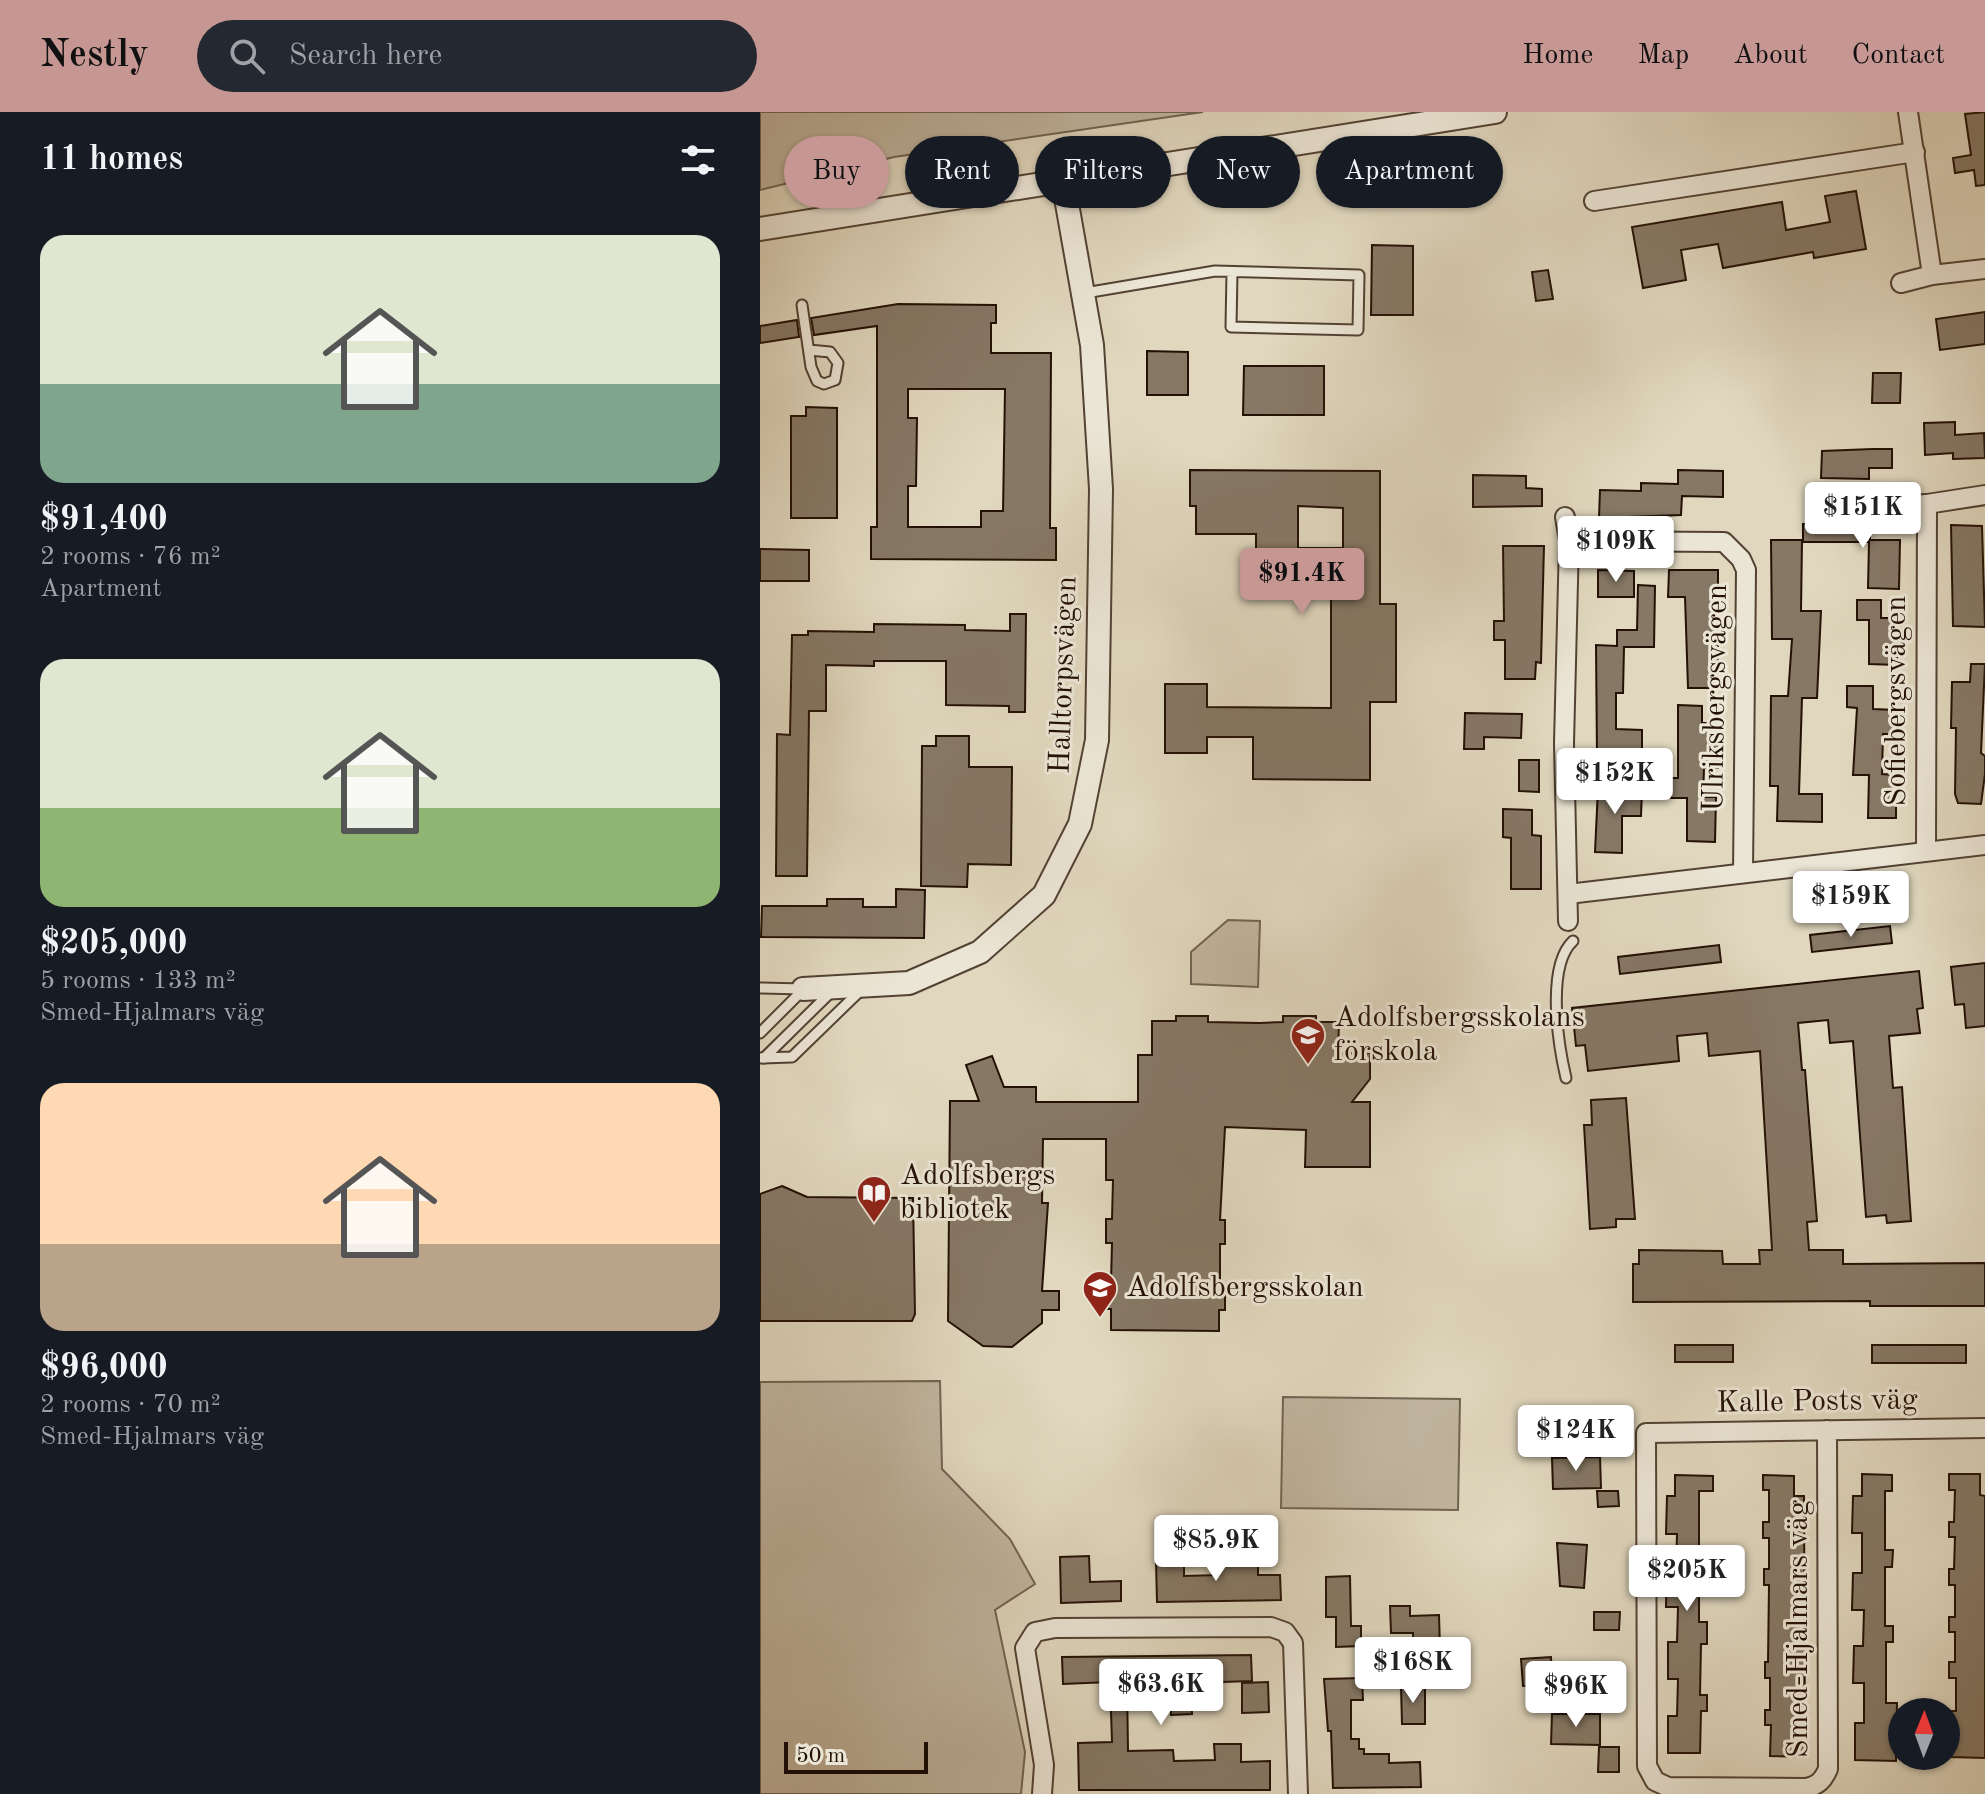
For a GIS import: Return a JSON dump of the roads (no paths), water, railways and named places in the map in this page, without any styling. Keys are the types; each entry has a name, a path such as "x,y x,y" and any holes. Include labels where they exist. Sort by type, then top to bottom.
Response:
{"street":[{"path":"1171,164 1495,112"},
{"path":"1908,112 1932,275"},
{"path":"1594,201 1915,152"},
{"path":"760,229 1035,185"},
{"name":"Halltorpsvägen","path":"803,989 909,983 980,952 1044,895 1080,824 1097,740 1101,489 1092,345 1068,208"},
{"path":"1901,283 1932,275 1985,269"},
{"path":"1860,508 1927,504 1985,495"},
{"name":"Sofiebergsvägen","path":"1926,851 1927,504"},
{"path":"1565,517 1569,541 1564,743 1568,921"},
{"name":"Ulriksbergsvägen","path":"1569,541 1724,542 1741,559 1746,570 1743,873"},
{"path":"1568,894 1985,845"},
{"name":"Kalle Posts väg","path":"1650,1433 1985,1428"},
{"name":"Smed-Hjalmars väg","path":"1650,1433 1646,1433 1646,1480 1647,1750 1650,1775 1668,1787 1806,1788 1817,1786 1828,1769 1827,1430"},
{"path":"1042,1794 1044,1765 1025,1648 1035,1632 1055,1628 1271,1627 1285,1632 1293,1643 1298,1794"}],"lane":[{"path":"1084,293 1215,271 1359,275 1358,330 1231,327 1232,272"},
{"path":"802,305 809,350"},
{"path":"1566,1078 1561,1056 1557,970 1562,954 1573,941"},
{"path":"762,1058 792,1057 864,987"},
{"path":"760,988 803,989"},
{"path":"760,1033 803,989"},
{"path":"762,1058 835,989"}],"place":[{"name":"Adolfsbergsskolans förskola","path":"1308,1066"},
{"name":"Adolfsbergs bibliotek","path":"874,1224"},
{"name":"Adolfsbergsskolan","path":"1100,1319"}]}
